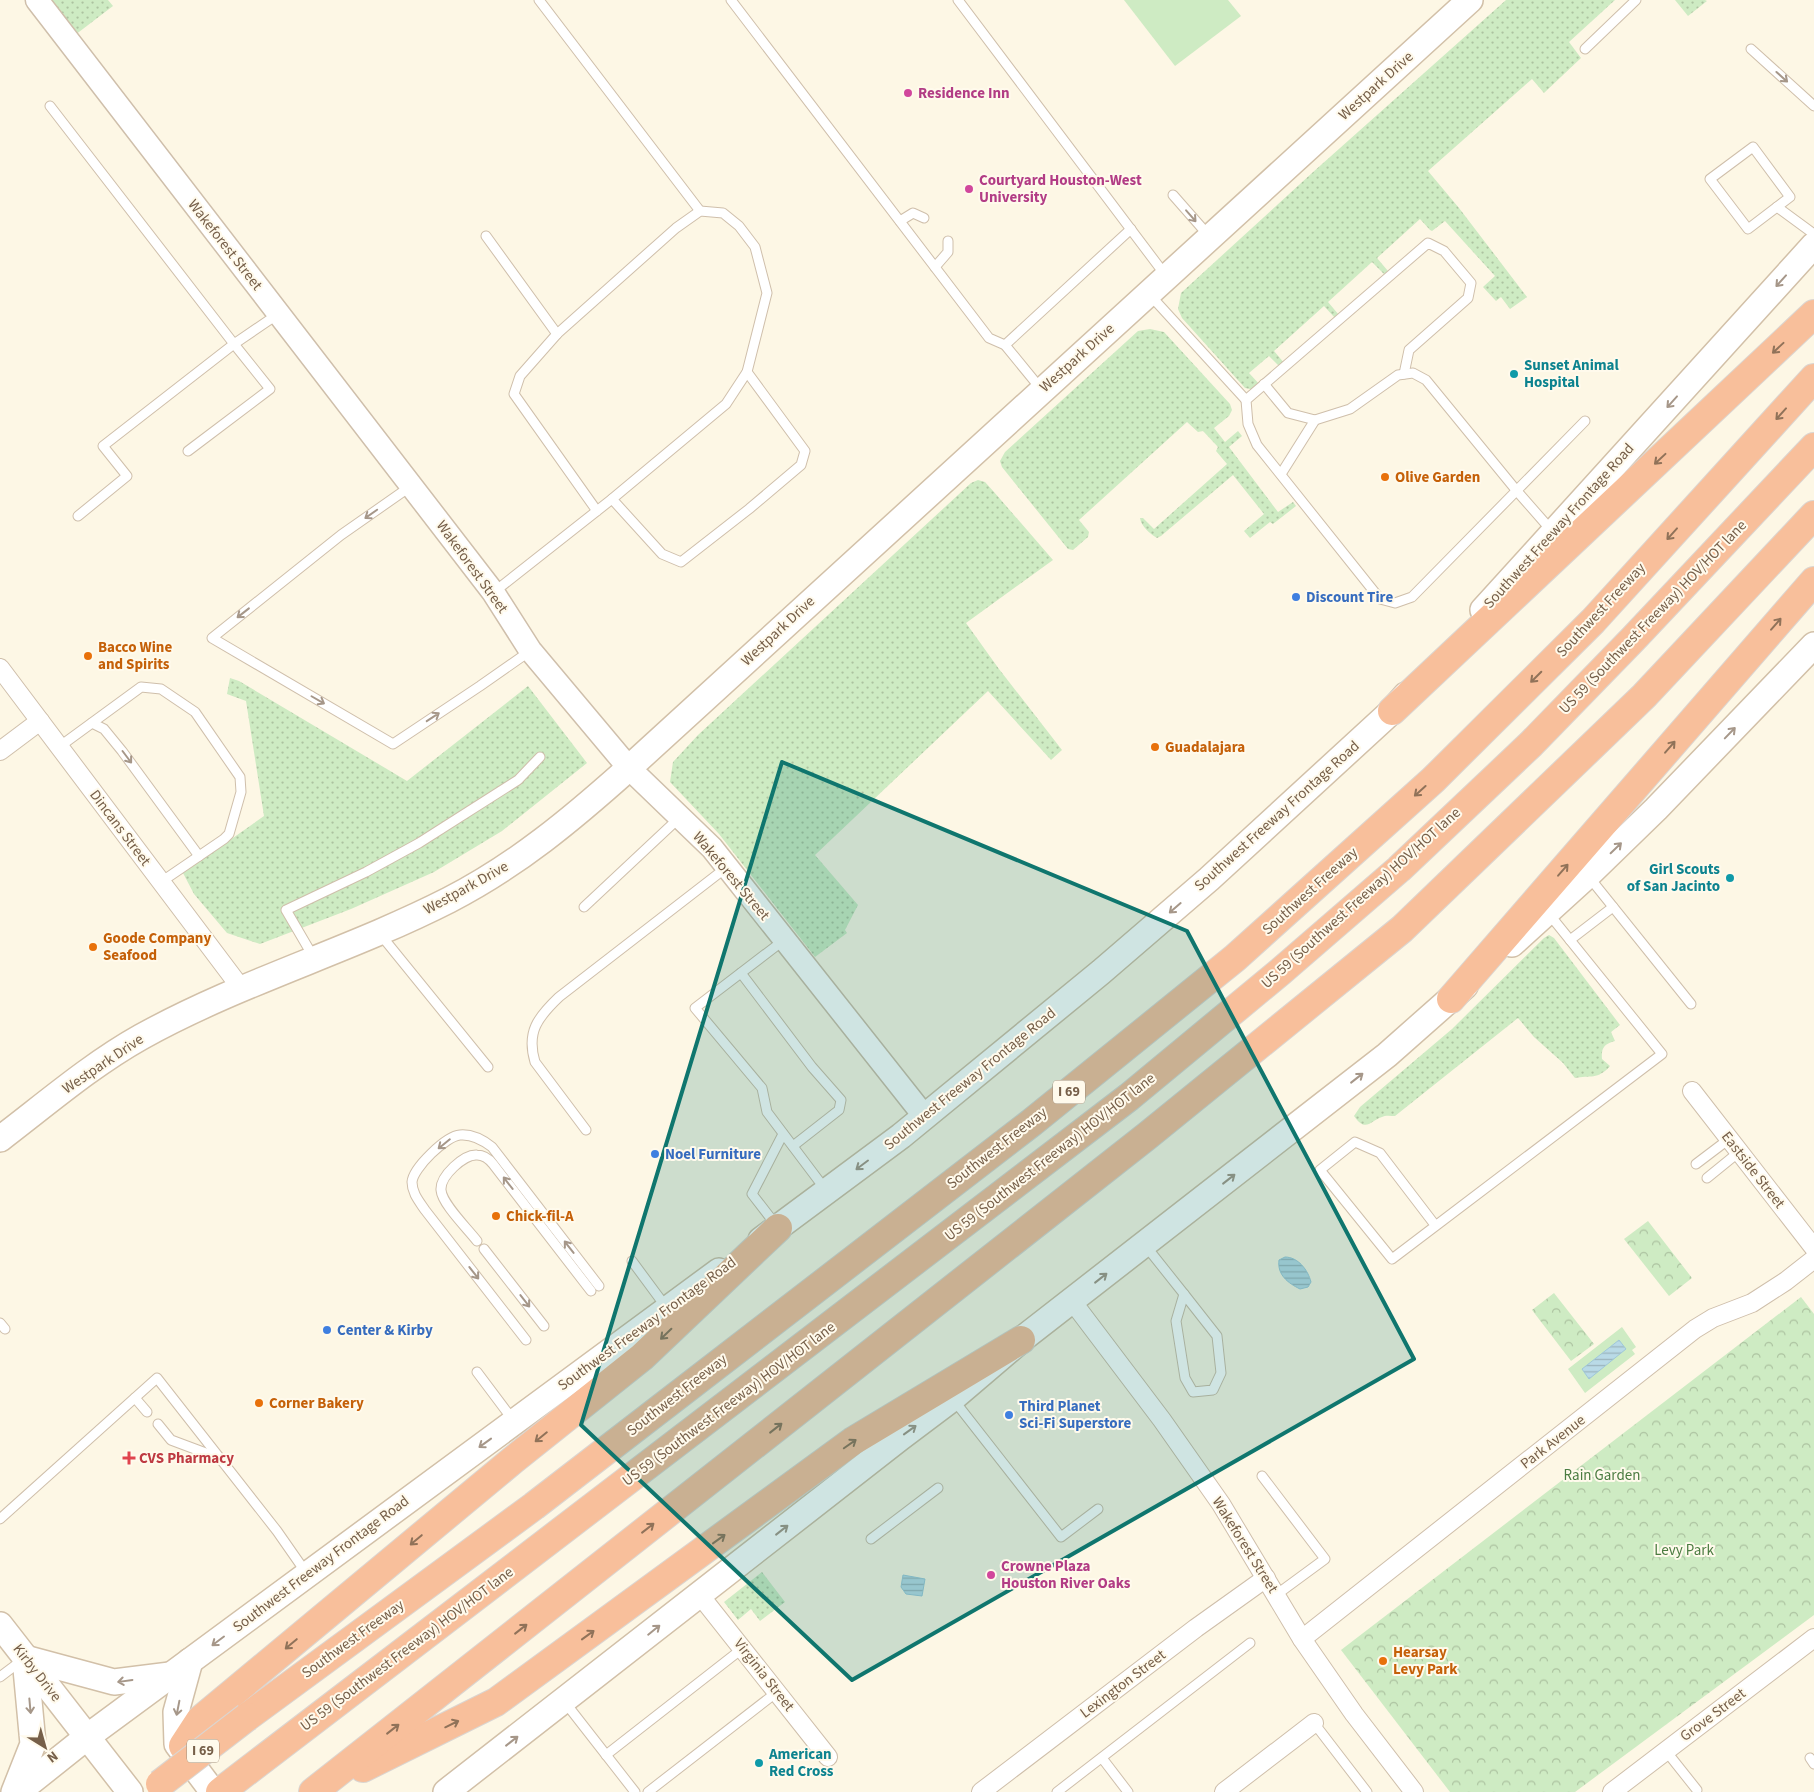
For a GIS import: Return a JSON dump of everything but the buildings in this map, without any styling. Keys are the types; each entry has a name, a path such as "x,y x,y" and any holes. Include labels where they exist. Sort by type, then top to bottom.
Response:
{"highway":[{"path":"1392,711 1814,314"},
{"name":"Southwest Freeway","path":"155,1788 565,1481 1031,1123 1235,958 1433,780 1593,621 1814,378"},
{"name":"US 59 (Southwest Freeway) HOV/HOT lane","path":"220,1792 1091,1127 1280,972 1399,869 1531,744 1814,447"},
{"path":"314,1792 1147,1136 1402,928 1644,696 1814,515"},
{"path":"1451,999 1814,580"},
{"path":"155,1788 200,1720 513,1460 642,1357 778,1228"},
{"path":"314,1792 496,1702 853,1441 1021,1340"}],"main road":[{"name":"Westpark Drive","path":"0,1139 117,1052 170,1022 241,988 379,932 448,900 504,868 573,818 1470,0"},
{"name":"Southwest Freeway Frontage Road","path":"18,1792 87,1737 778,1228 925,1117 1101,972 1209,879 1392,711 1814,245"},
{"path":"446,1792 953,1398 1021,1340 1387,1055 1588,875 1656,809 1814,645"},
{"name":"Kirby Drive","path":"0,1625 130,1792"},
{"path":"14,1792 33,1744 25,1658 114,1682 182,1668 176,1712 177,1744 213,1792"}],"street":[{"name":"Wakeforest Street","path":"37,0 493,592 530,650 629,768 712,848 925,1117"},
{"name":"Dincans Street","path":"0,668 241,988"},
{"path":"0,751 40,721"},
{"name":"Eastside Street","path":"1692,1091 1814,1248"},
{"name":"Park Avenue","path":"1302,1639 1695,1330 1718,1315 1752,1303 1786,1281 1814,1259"},
{"name":"Wakeforest Street","path":"1072,1301 1221,1504 1302,1639 1349,1707 1414,1792"},
{"name":"Lexington Street","path":"981,1792 1188,1634 1266,1578"},
{"name":"Virginia Street","path":"699,1594 828,1757"},
{"name":"Grove Street","path":"1612,1792 1814,1638"},
{"path":"1225,1792 1314,1723"}],"lane":[{"path":"539,0 700,211"},
{"path":"731,0 989,338 1005,345 1042,390"},
{"path":"958,0 1166,276"},
{"path":"1585,49 1636,0"},
{"path":"1751,49 1814,106"},
{"path":"50,106 270,389 188,452"},
{"path":"1753,147 1790,197 1777,207 1748,229 1710,179 1753,147"},
{"path":"1173,195 1210,237"},
{"path":"1777,207 1814,234"},
{"path":"493,592 612,499 726,404 747,372 767,293 755,247 739,226 723,214 700,211 676,228 557,334 520,376 514,394 597,510"},
{"path":"900,221 913,213 924,218"},
{"path":"1005,345 1131,229"},
{"path":"486,236 557,334"},
{"path":"935,267 948,252 948,242"},
{"path":"1246,400 1428,243 1444,251 1471,283 1468,298 1409,350 1404,374"},
{"path":"1148,293 1246,400 1248,424 1257,445 1380,599 1394,603 1412,597 1585,421"},
{"path":"78,516 127,476 104,446 234,344 278,314"},
{"path":"612,499 662,554 681,562 750,509 802,465 805,451 747,372"},
{"path":"1264,384 1288,413 1315,420 1350,409 1398,375 1413,373 1426,380 1553,533"},
{"path":"1281,474 1315,420"},
{"path":"411,486 341,535 212,638 393,744 530,650"},
{"path":"59,747 141,687 161,689 195,712 240,776 241,792 229,834 161,882"},
{"path":"92,723 104,729 122,751 199,856"},
{"path":"315,958 286,910 366,872 419,843 518,780 540,757"},
{"path":"584,907 680,817"},
{"path":"586,1130 535,1062 532,1052 532,1039 538,1020 559,998 726,867"},
{"path":"1588,875 1691,1004"},
{"path":"1570,940 1613,908"},
{"path":"1436,1224 1380,1153 1355,1142 1320,1170 1392,1259 1662,1054 1547,912"},
{"path":"379,932 488,1067"},
{"path":"784,940 695,1008 762,1088 767,1112 827,1191"},
{"path":"741,973 812,1068 841,1100 839,1110 793,1146"},
{"path":"477,1241 448,1205 441,1192 444,1178 450,1170 468,1157 476,1154 494,1164 595,1288 492,1147 477,1138 462,1134 454,1136 419,1166 412,1181 413,1190 425,1210 526,1340"},
{"path":"778,1228 752,1194 783,1134"},
{"path":"1696,1164 1734,1146"},
{"path":"1706,1178 1734,1146"},
{"path":"1145,1244 1217,1336 1221,1373 1212,1390 1193,1392 1184,1378 1176,1321 1184,1294"},
{"path":"484,1249 544,1326"},
{"path":"632,1261 667,1309"},
{"path":"476,1372 514,1421"},
{"path":"0,1519 157,1378 277,1531 307,1574"},
{"path":"135,1398 147,1412"},
{"path":"953,1398 1060,1537 1098,1509"},
{"path":"158,1424 172,1440 220,1458"},
{"path":"1262,1476 1325,1559 1276,1595"},
{"path":"871,1539 938,1488"},
{"path":"1057,1792 1250,1643"},
{"path":"606,1754 743,1648"},
{"path":"0,1677 25,1658"},
{"path":"648,1792 777,1692"},
{"path":"564,1700 635,1792"},
{"path":"1314,1723 1367,1792"},
{"path":"1666,1751 1697,1790"},
{"path":"1102,1758 1128,1792"}],"highlighted area":[{"path":"782,762 1187,931 1414,1359 852,1680 581,1425"}],"green space":[{"path":"48,0 108,0 113,6 75,35"},
{"path":"1124,0 1228,0 1241,16 1175,66"},
{"path":"1506,0 1615,0 1569,42 1581,58 1544,93 1532,79 1428,171 1459,208 1527,297 1510,309 1501,297 1496,301 1483,287 1495,276 1445,221 1432,231 1420,219 1377,258 1388,271 1385,275 1372,262 1328,302 1339,315 1335,318 1324,306 1274,351 1285,364 1281,368 1269,356 1249,373 1261,386 1255,390 1245,388 1182,318 1178,309 1181,293"},
{"path":"1675,0 1705,0 1707,1 1688,16"},
{"path":"1150,329 1164,332 1230,404 1232,410 1229,416 1214,428 1225,442 1238,431 1242,436 1229,447 1278,512 1293,502 1296,506 1273,524 1270,522 1250,538 1244,531 1264,514 1233,475 1157,538 1144,527 1140,518 1143,518 1154,529 1227,464 1216,451 1218,447 1203,431 1198,432 1187,422 1079,520 1089,532 1088,537 1073,550 1068,549 1002,467 1000,461 1005,452 1138,331"},
{"path":"978,480 985,482 1053,560 966,623 1062,750 1051,760 988,691 815,855 858,905 845,930 847,933 815,957 719,834 670,782 673,762 698,735 971,483"},
{"path":"230,678 239,681 407,781 528,686 587,763 502,831 434,872 351,909 260,944 227,933 194,894 183,873 264,816 246,701 227,694"},
{"path":"1549,935 1554,938 1620,1025 1611,1032 1615,1041 1606,1045 1602,1052 1602,1059 1610,1066 1606,1070 1598,1075 1575,1078 1563,1063 1534,1037 1518,1018 1395,1116 1383,1116 1365,1125 1358,1121 1354,1116 1360,1107 1452,1029"},
{"path":"1648,1221 1692,1278 1669,1296 1624,1239"},
{"path":"1554,1293 1594,1344 1571,1361 1532,1310"},
{"name":"Levy Park","path":"1801,1297 1814,1314 1814,1615 1575,1792 1450,1792 1341,1650"},
{"path":"1622,1327 1636,1347 1632,1350 1635,1354 1585,1393 1568,1369"},
{"path":"762,1572 785,1602 760,1621 751,1609 738,1620 724,1602"}],"water":[{"path":"1285,1257 1294,1259 1305,1269 1311,1282 1308,1287 1300,1289 1284,1278 1280,1270 1279,1260"},
{"path":"1619,1340 1626,1349 1589,1379 1582,1369"},
{"path":"903,1575 925,1579 922,1596 906,1594 901,1587"}],"place":[{"name":"Residence Inn","path":"908,93"},
{"name":"Courtyard Houston-West University","path":"969,189"},
{"name":"Sunset Animal Hospital","path":"1514,374"},
{"name":"Olive Garden","path":"1385,477"},
{"name":"Discount Tire","path":"1296,597"},
{"name":"Bacco Wine and Spirits","path":"88,656"},
{"name":"Guadalajara","path":"1155,747"},
{"name":"Girl Scouts of San Jacinto","path":"1730,878"},
{"name":"Goode Company Seafood","path":"93,947"},
{"name":"Noel Furniture","path":"655,1154"},
{"name":"Chick-fil-A","path":"496,1216"},
{"name":"Center & Kirby","path":"327,1330"},
{"name":"Corner Bakery","path":"259,1403"},
{"name":"Third Planet Sci-Fi Superstore","path":"1009,1415"},
{"name":"CVS Pharmacy","path":"129,1458"},
{"name":"Crowne Plaza Houston River Oaks","path":"991,1575"},
{"name":"Hearsay Levy Park","path":"1383,1661"},
{"name":"American Red Cross","path":"759,1763"}],"park label":[{"name":"Rain Garden","path":"1602,1475"}]}
